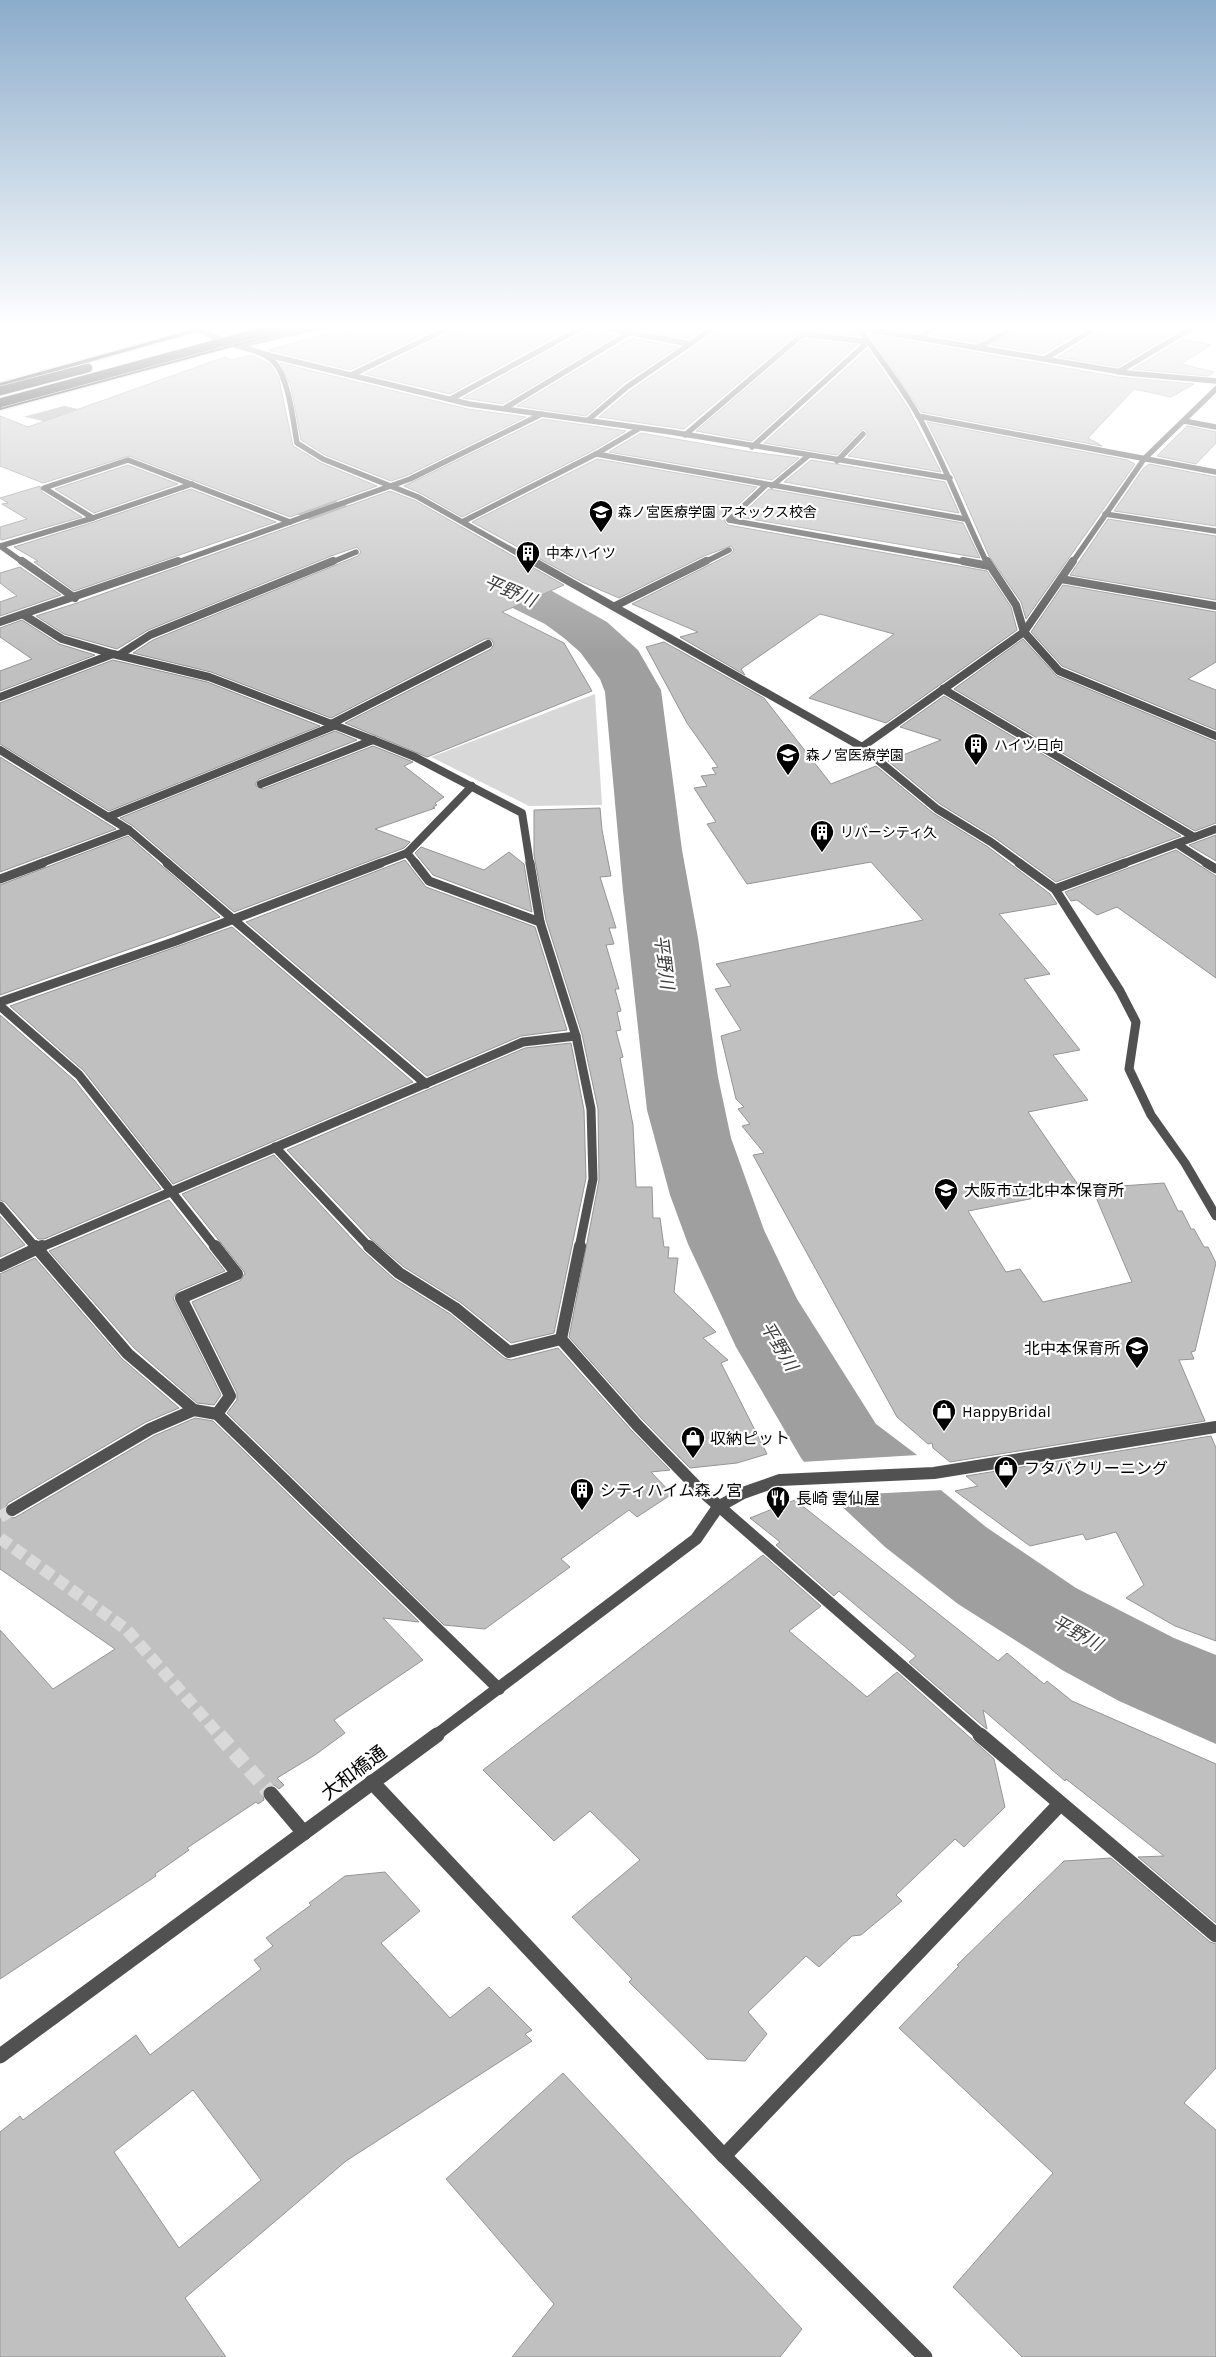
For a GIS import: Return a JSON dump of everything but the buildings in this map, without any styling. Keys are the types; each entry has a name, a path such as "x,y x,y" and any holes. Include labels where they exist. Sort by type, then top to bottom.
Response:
{"street":[{"path":"295,435 297,443 311,454 394,485 464,521 862,747 937,809 990,842 1055,889 1120,991 1136,1022 1129,1069 1151,1115 1208,1199 1216,1216"},
{"path":"0,622 75,598 394,485 497,435"},
{"path":"464,521 596,454 628,435"},
{"path":"685,435 950,478"},
{"path":"752,447 765,435"},
{"path":"837,461 862,435"},
{"path":"928,435 950,478 965,519 989,566 1016,606 1024,632 1059,671 1216,736"},
{"path":"1018,435 1216,472"},
{"path":"862,747 1024,632 1144,459 1169,435"},
{"path":"596,454 965,519"},
{"path":"808,456 769,485 730,520 989,566"},
{"path":"93,518 44,488 128,460 290,522"},
{"path":"0,546 93,518 192,484"},
{"path":"1105,514 1216,532"},
{"path":"0,546 75,598"},
{"path":"616,606 730,550"},
{"path":"0,697 116,654 150,634 356,552"},
{"path":"1061,579 1216,606"},
{"path":"24,614 62,639 210,677 373,740 415,757 522,813 540,922 576,1036 591,1109 593,1179 561,1339"},
{"path":"108,817 334,725 488,644"},
{"path":"943,689 1194,837"},
{"path":"261,784 373,740"},
{"path":"0,750 129,830 426,1084"},
{"path":"217,1414 230,1396 181,1298 237,1274 118,1122 78,1076 0,1004 235,919 407,853 472,786"},
{"path":"1055,889 1216,829"},
{"path":"0,879 129,830"},
{"path":"1177,844 1216,869"},
{"path":"407,853 429,881 540,922"},
{"path":"0,1266 172,1190 523,1042 576,1036"},
{"path":"275,1147 371,1249 392,1267 455,1308 509,1352 561,1339"},
{"path":"0,1206 128,1354 194,1410 217,1414 499,1689"},
{"path":"561,1339 618,1405 690,1482 1060,1804 1216,1935"},
{"path":"12,1510 150,1429 194,1410"},
{"path":"718,1507 743,1493 780,1480 934,1473 1216,1427"},
{"name":"大和橋通","path":"0,2056 499,1689 696,1539 718,1507"},
{"path":"372,1782 724,2156 925,2357"},
{"path":"271,1794 304,1832"},
{"path":"724,2156 1060,1804"}],"shaded area":[{"path":"595,694 602,805 529,806 431,757"}],"water":[{"name":"平野川","path":"85,435 159,435 278,477 552,591 607,622 638,650 661,690 682,850 698,938 718,1077 731,1138 764,1230 797,1299 876,1424 917,1455 942,1491 986,1527 1076,1588 1174,1638 1216,1655 1216,1744 1119,1701 1062,1670 958,1604 885,1547 834,1499 801,1458 736,1347 688,1244 670,1195 647,1110 623,891 605,692 600,679 580,652 545,624 488,596 243,491"}],"pier":[{"path":"918,1455 944,1490 829,1496 801,1462"}],"tunnel":[{"path":"0,1517 12,1510"},
{"path":"0,1538 127,1630 220,1736"},
{"path":"219,1735 271,1794"}],"place":[{"name":"森ノ宮医療学園 アネックス校舎","path":"601,533"},
{"name":"中本ハイツ","path":"528,574"},
{"name":"ハイツ日向","path":"976,766"},
{"name":"森ノ宮医療学園","path":"788,776"},
{"name":"リバーシティ久","path":"822,853"},
{"name":"大阪市立北中本保育所","path":"946,1211"},
{"name":"北中本保育所","path":"1137,1369"},
{"name":"HappyBridal","path":"944,1432"},
{"name":"収納ピット","path":"693,1459"},
{"name":"フタバクリーニング","path":"1006,1489"},
{"name":"シティハイム森ノ宮","path":"582,1511"},
{"name":"長崎 雲仙屋","path":"778,1519"}]}
